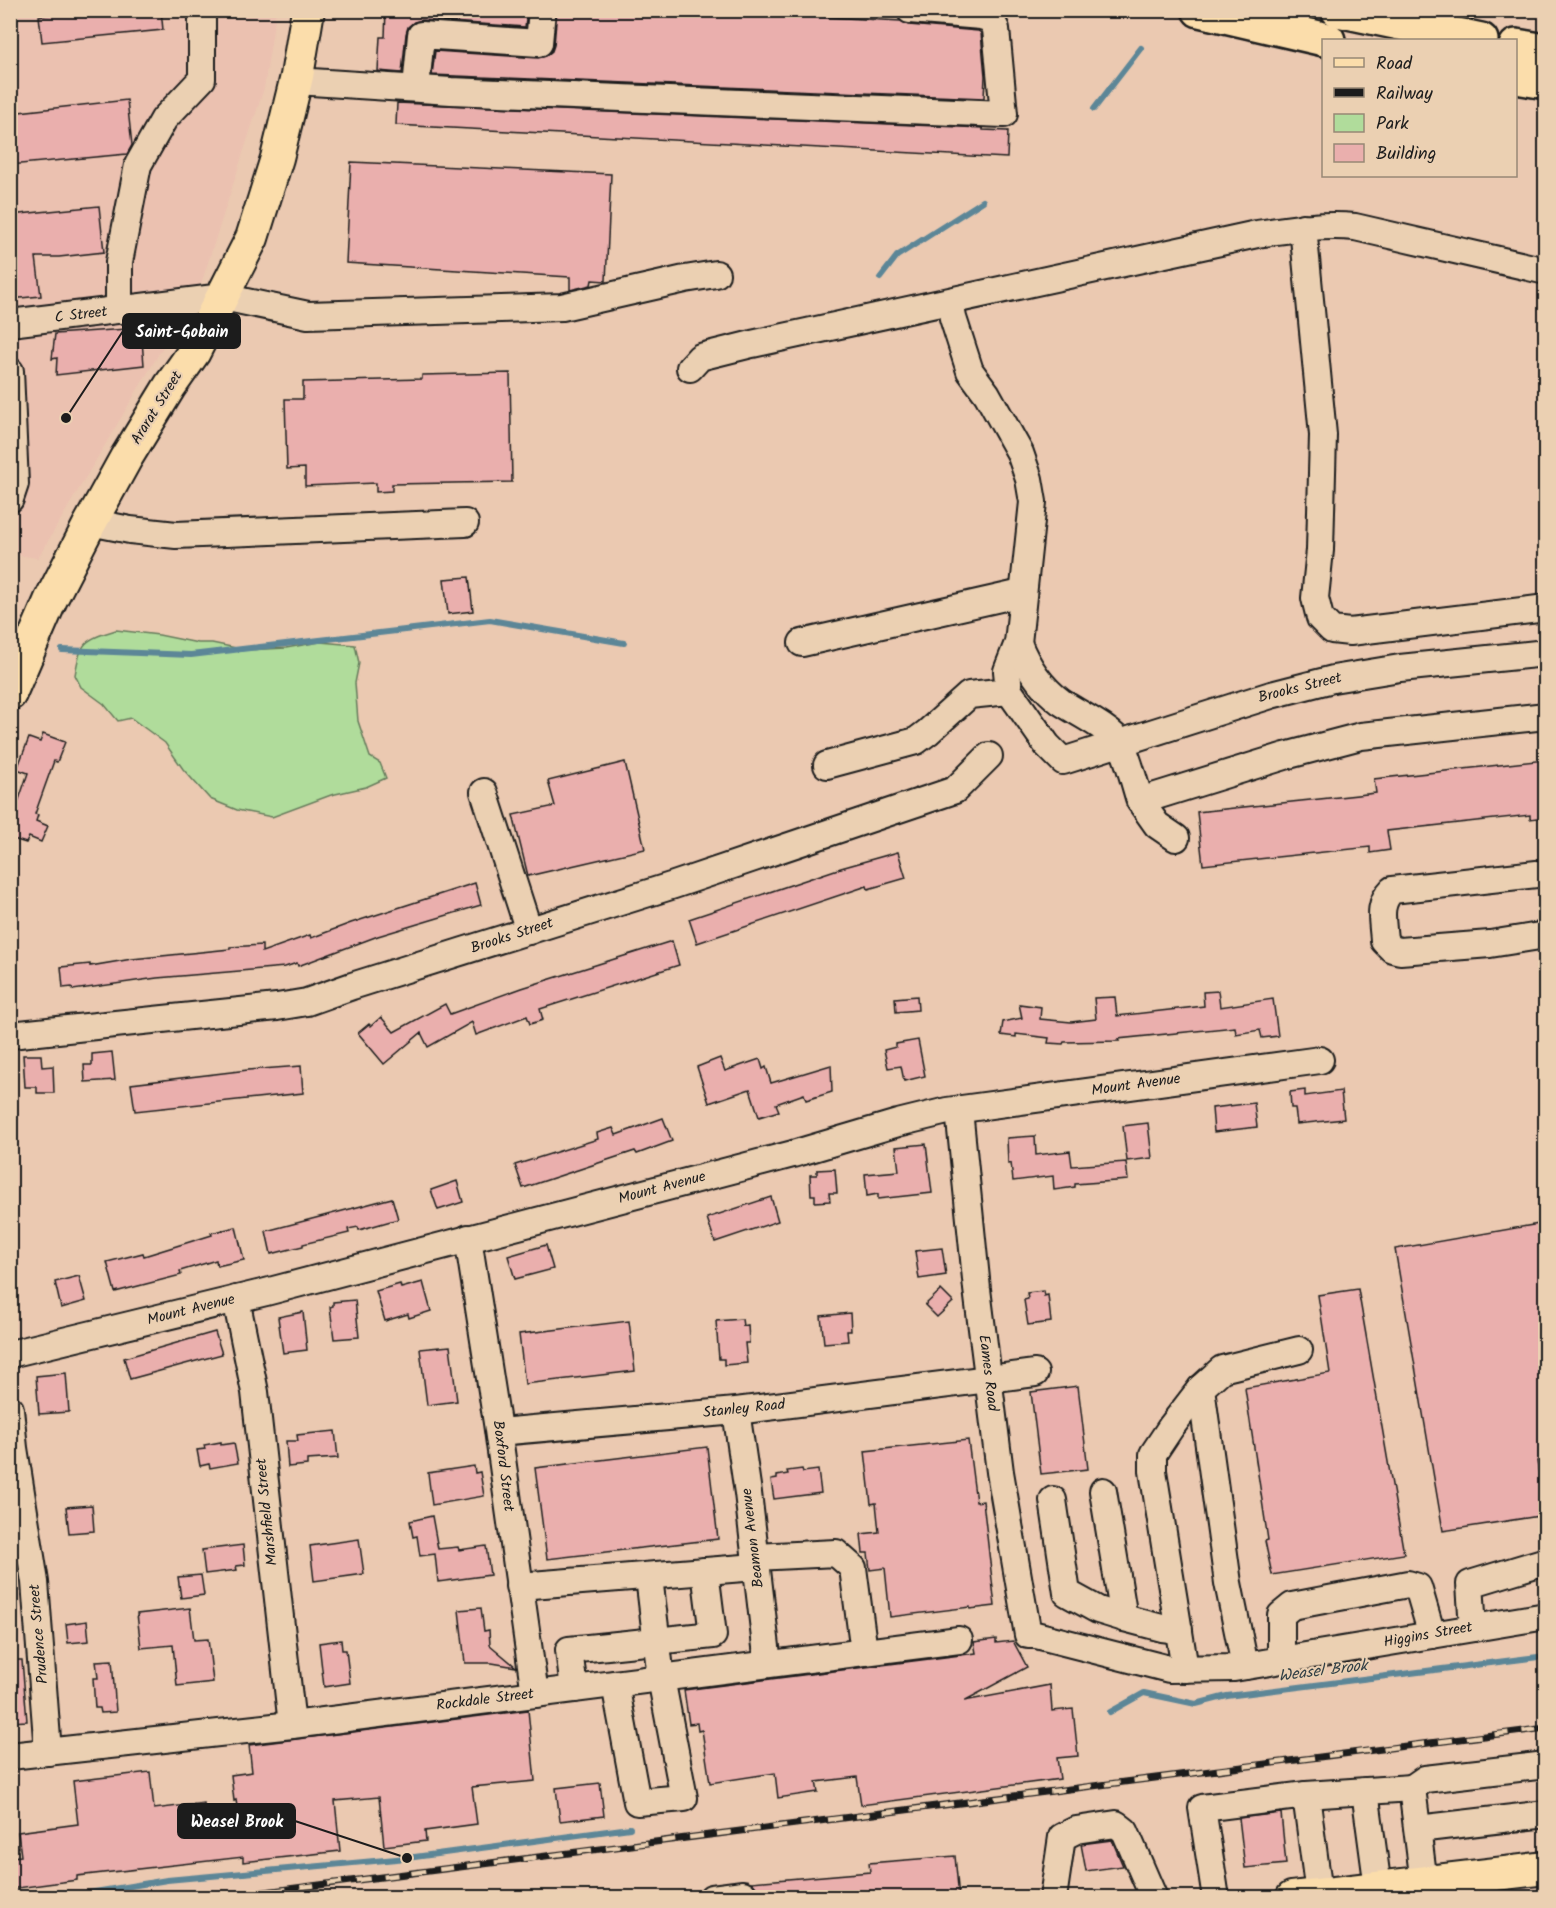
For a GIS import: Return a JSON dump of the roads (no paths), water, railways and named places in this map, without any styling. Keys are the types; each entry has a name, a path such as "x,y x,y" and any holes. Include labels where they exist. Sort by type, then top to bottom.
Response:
{"highway":[{"path":"1199,10 1324,39"},
{"path":"1338,10 1476,39"},
{"path":"1517,46 1545,51"},
{"path":"1517,77 1545,82"}],"main road":[{"name":"Ararat Street","path":"10,694 19,648 61,579 90,522 153,413 194,352 252,238 277,158 296,81 308,10"},
{"path":"1306,1896 1545,1868"}],"street":[{"path":"119,310 119,262 138,165 164,118 202,79 202,10"},
{"path":"416,88 421,35 539,43 542,10"},
{"path":"296,81 1004,114 996,29 991,19 981,16 910,10"},
{"path":"690,368 700,357 1257,234 1303,227 1332,225 1355,227 1545,271"},
{"path":"1303,227 1323,435 1320,550 1315,598 1320,618 1332,630 1350,632 1545,608"},
{"name":"C Street","path":"10,323 223,297 308,315 562,307 716,274"},
{"path":"950,302 970,371 987,394 1020,453 1029,479 1033,502 1031,535 1022,593 1018,643 1008,671 1009,691 1041,738"},
{"path":"10,370 15,484 10,499"},
{"path":"90,522 130,530 176,535 465,523"},
{"path":"802,643 1022,593"},
{"path":"1018,643 1025,661 1042,684 1066,705 1101,726 1120,743 1140,801 1156,825 1176,838"},
{"name":"Brooks Street","path":"1041,738 1063,761 1271,695 1333,679 1400,668 1545,653"},
{"path":"827,765 916,741 969,695 1009,691"},
{"path":"1041,738 1047,714 1066,705"},
{"path":"1140,801 1284,756 1361,736 1545,716"},
{"name":"Brooks Street","path":"10,1035 307,1002 674,885 955,790 989,756"},
{"path":"484,792 529,931"},
{"path":"1545,873 1392,890 1384,898 1382,911 1384,941 1392,949 1400,951 1490,944 1545,935"},
{"name":"Mount Avenue","path":"10,1354 236,1299 793,1154 898,1123 959,1110 1320,1060"},
{"name":"Eames Road","path":"959,1110 1000,1472 1028,1635"},
{"name":"Boxford Street","path":"468,1238 535,1694"},
{"name":"Marshfield Street","path":"236,1299 255,1392 292,1725"},
{"path":"1185,1669 1153,1471 1153,1454 1201,1388 1222,1369 1299,1350"},
{"name":"Stanley Road","path":"498,1432 736,1411 1035,1372"},
{"path":"1201,1388 1228,1583 1245,1666"},
{"name":"Prudence Street","path":"10,1409 35,1582 48,1752"},
{"name":"Beamon Avenue","path":"736,1411 768,1665"},
{"path":"1103,1491 1124,1618"},
{"path":"1053,1500 1067,1593 1098,1610 1162,1628 1179,1630"},
{"path":"519,1586 649,1577 836,1553 853,1568 864,1652"},
{"path":"1473,1628 1470,1584 1545,1561"},
{"path":"574,1689 570,1650 713,1635 705,1571"},
{"path":"615,1684 638,1802 684,1798 661,1678 649,1577"},
{"path":"1281,1660 1281,1615 1292,1606 1408,1584 1418,1587 1432,1635"},
{"name":"Higgins Street","path":"1028,1635 1036,1635 1169,1669 1234,1668 1545,1616"},
{"name":"Rockdale Street","path":"10,1756 292,1725 959,1640"},
{"path":"1216,1898 1202,1808 1306,1795 1412,1788 1425,1779 1545,1765"},
{"path":"1412,1788 1424,1883"},
{"path":"1365,1791 1378,1888"},
{"path":"1306,1795 1306,1896"},
{"path":"1418,1829 1545,1814"},
{"path":"1053,1898 1062,1837 1076,1830 1116,1824 1125,1831 1154,1898"},
{"path":"712,1898 743,1894 743,1898"}],"waterway":[{"path":"1094,109 1141,48"},
{"path":"880,278 897,256 983,201"},
{"path":"62,650 191,655 490,620 624,643"},
{"name":"Weasel Brook","path":"1110,1712 1144,1693 1196,1704 1227,1696 1546,1656"},
{"name":"Weasel Brook","path":"59,1898 167,1880 407,1858 630,1828"}],"railway":[{"path":"217,1898 1546,1728"}],"place":[{"name":"Saint-Gobain","path":"66,418"},
{"name":"Weasel Brook","path":"407,1858"}]}
